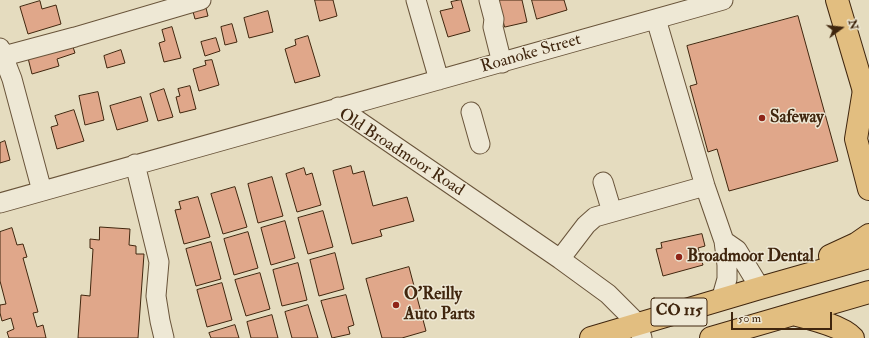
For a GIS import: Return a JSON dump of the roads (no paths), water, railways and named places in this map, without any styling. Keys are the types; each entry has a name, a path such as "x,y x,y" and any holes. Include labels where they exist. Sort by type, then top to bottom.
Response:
{"main road":[{"path":"837,0 867,96 856,139 869,189"},
{"path":"760,288 856,244 869,235"},
{"name":"CO 115","path":"591,338 640,331 721,300 869,256"},
{"name":"CO 115","path":"710,338 869,292"},
{"path":"793,314 820,321 849,334 853,338"}],"street":[{"path":"42,191 14,86 2,52 75,37 201,0"},
{"path":"416,0 439,80"},
{"path":"489,0 494,19 493,27 502,62"},
{"name":"Roanoke Street","path":"338,107 723,0"},
{"path":"656,19 705,186 724,241 727,265 726,279 721,300"},
{"name":"Old Broadmoor Road","path":"0,203 338,107 560,259 608,294 640,331"},
{"path":"471,112 480,144"},
{"path":"135,164 159,262 156,296 164,338"},
{"path":"603,182 612,212"},
{"path":"560,259 586,225 595,218 705,186"},
{"path":"724,241 737,250 760,288"}],"place":[{"name":"Safeway","path":"762,118"},
{"name":"Broadmoor Dental","path":"679,257"},
{"name":"O'Reilly Auto Parts","path":"396,305"}]}
